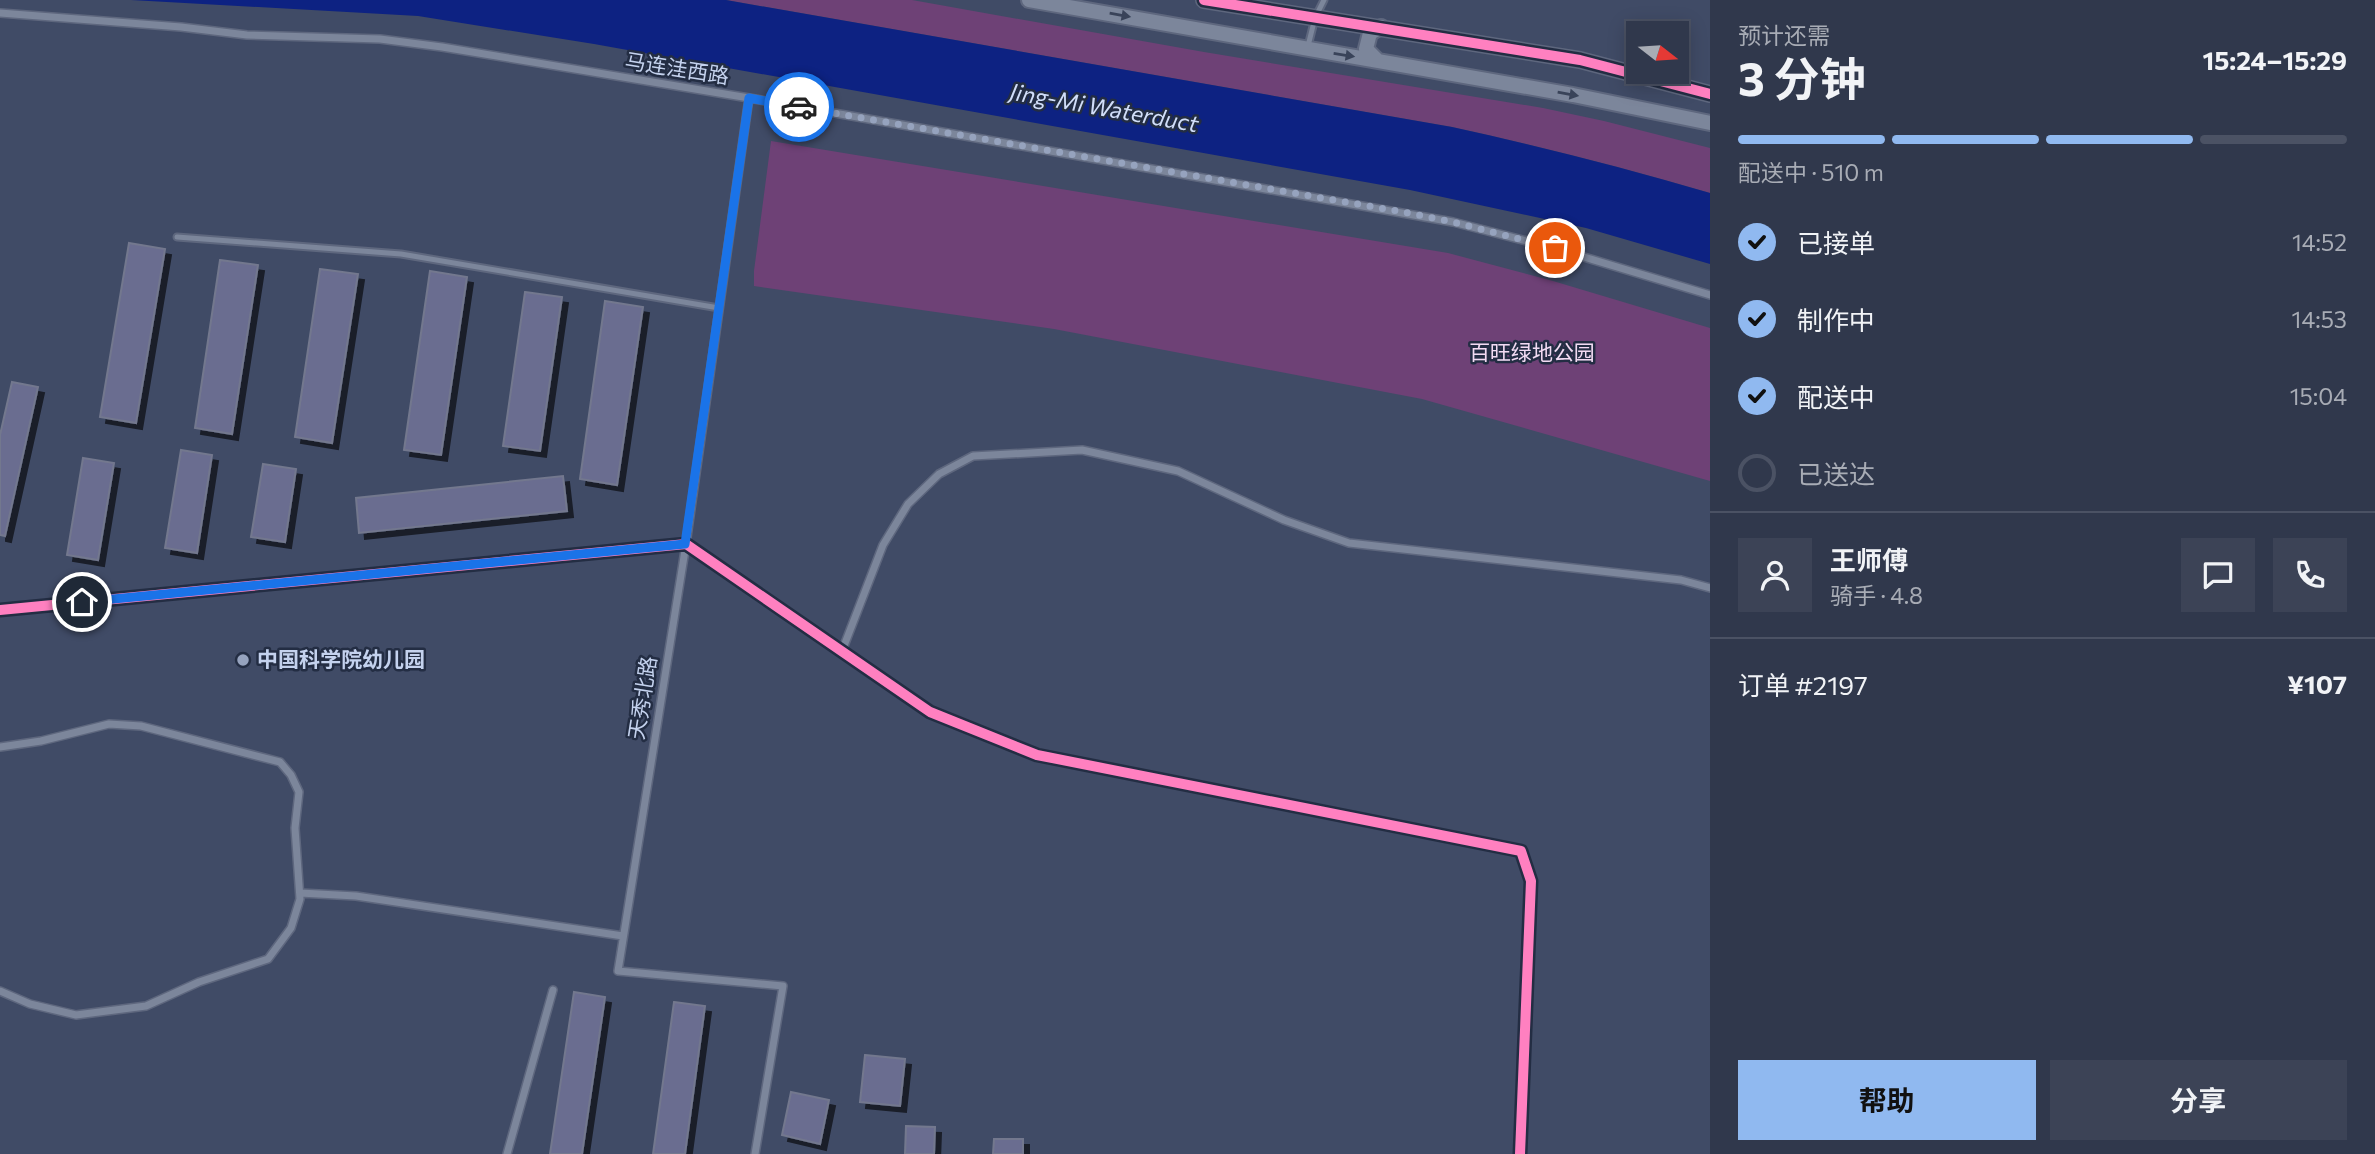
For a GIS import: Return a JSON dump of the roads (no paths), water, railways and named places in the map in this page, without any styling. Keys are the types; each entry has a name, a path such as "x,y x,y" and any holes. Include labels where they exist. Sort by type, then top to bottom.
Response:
{"main road":[{"path":"1029,0 1634,106 1710,123"},
{"path":"1204,0 1580,60 1710,94"},
{"path":"1377,60 1366,48 1366,41 1370,33 1381,27"}],"street":[{"name":"马连洼西路","path":"0,13 181,27 247,35 380,39 749,98 1453,222 1555,248 1710,295"},
{"name":"天秀北路","path":"749,98 685,544 618,971 783,986 755,1154"},
{"path":"842,651 883,545 908,504 939,474 972,456 1082,450 1178,471 1284,520 1349,542 1681,580 1710,588"},
{"path":"0,610 685,544 930,712 1037,755 1521,851 1531,881 1520,1154"},
{"path":"0,747 41,741 108,724 141,726 280,762 291,775 299,792 295,828 300,893 291,928 268,959 199,982 146,1006 76,1015 30,1004 0,991"},
{"path":"300,893 356,896 623,936"},
{"path":"507,1154 553,990"}],"lane":[{"path":"1307,49 1315,18 1324,0"},
{"path":"177,237 401,254 719,308"}],"water":[{"name":"Jing-Mi Waterduct","path":"131,0 726,0 1452,127 1614,166 1710,193 1710,264 1586,228 1410,190 594,44 418,16"}],"place":[{"name":"中国科学院幼儿园","path":"243,660"}],"park label":[{"name":"百旺绿地公园","path":"1532,353"}]}
